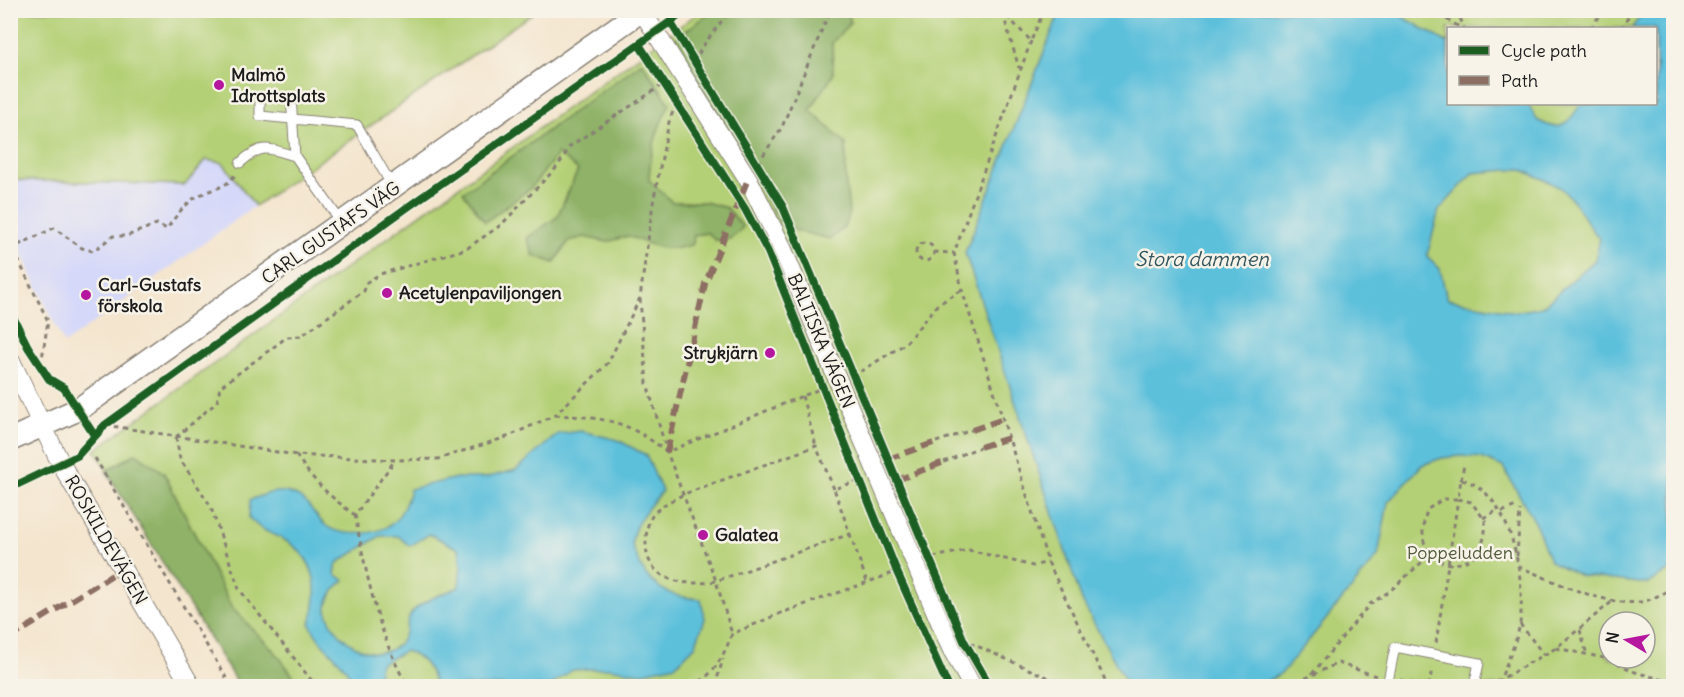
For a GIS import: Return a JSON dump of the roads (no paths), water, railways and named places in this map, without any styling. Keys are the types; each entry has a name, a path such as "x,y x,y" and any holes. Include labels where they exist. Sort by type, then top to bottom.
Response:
{"street":[{"name":"BALTISKA VÄGEN","path":"642,11 748,179 780,243 951,648 972,687"},
{"name":"CARL GUSTAFS VÄG","path":"10,440 43,428 80,410 642,11"},
{"name":"ROSKILDEVÄGEN","path":"10,358 43,428 191,687"}],"lane":[{"path":"291,97 290,119 295,156 342,224"},
{"path":"260,99 260,116 357,125 394,188"},
{"path":"240,163 255,150 272,149 295,156"},
{"path":"1387,687 1395,647 1479,663 1474,687"}],"water":[{"name":"Stora dammen","path":"1060,11 1393,11 1447,42 1447,105 1529,105 1537,120 1558,126 1568,122 1580,105 1657,105 1657,27 1633,27 1644,11 1673,11 1673,568 1647,584 1581,576 1550,561 1535,522 1503,467 1482,458 1461,456 1442,458 1422,465 1388,502 1378,556 1282,673 1258,686 1128,686 1082,601 965,253","holes":["1520,169 1563,190 1574,201 1600,239 1595,260 1542,307 1515,312 1447,299 1440,269 1427,256 1439,210 1473,173"]},
{"path":"581,431 618,440 646,455 662,491 638,522 632,547 641,567 654,583 670,593 701,599 705,619 695,646 676,665 640,673 609,668 572,670 550,686 436,686 422,660 405,651 380,664 377,686 354,686 345,668 315,634 310,624 315,590 314,579 306,559 288,542 265,531 249,518 250,500 272,493 289,493 304,501 330,528 347,533 366,533 383,529 398,517 406,504 410,489 456,478 485,478 516,470 558,434","holes":["429,534 459,549 461,565 459,587 415,609 399,644 379,653 369,652 349,642 333,626 327,611 328,600 344,580 335,574 337,563 380,536 398,536 410,546"]}],"place":[{"name":"Malmö Idrottsplats","path":"219,85"},
{"name":"Acetylenpaviljongen","path":"387,293"},
{"name":"Carl-Gustafs förskola","path":"86,295"},
{"name":"Strykjärn","path":"770,353"},
{"name":"Galatea","path":"703,535"}],"park label":[{"name":"Poppeludden","path":"1460,553"}]}
